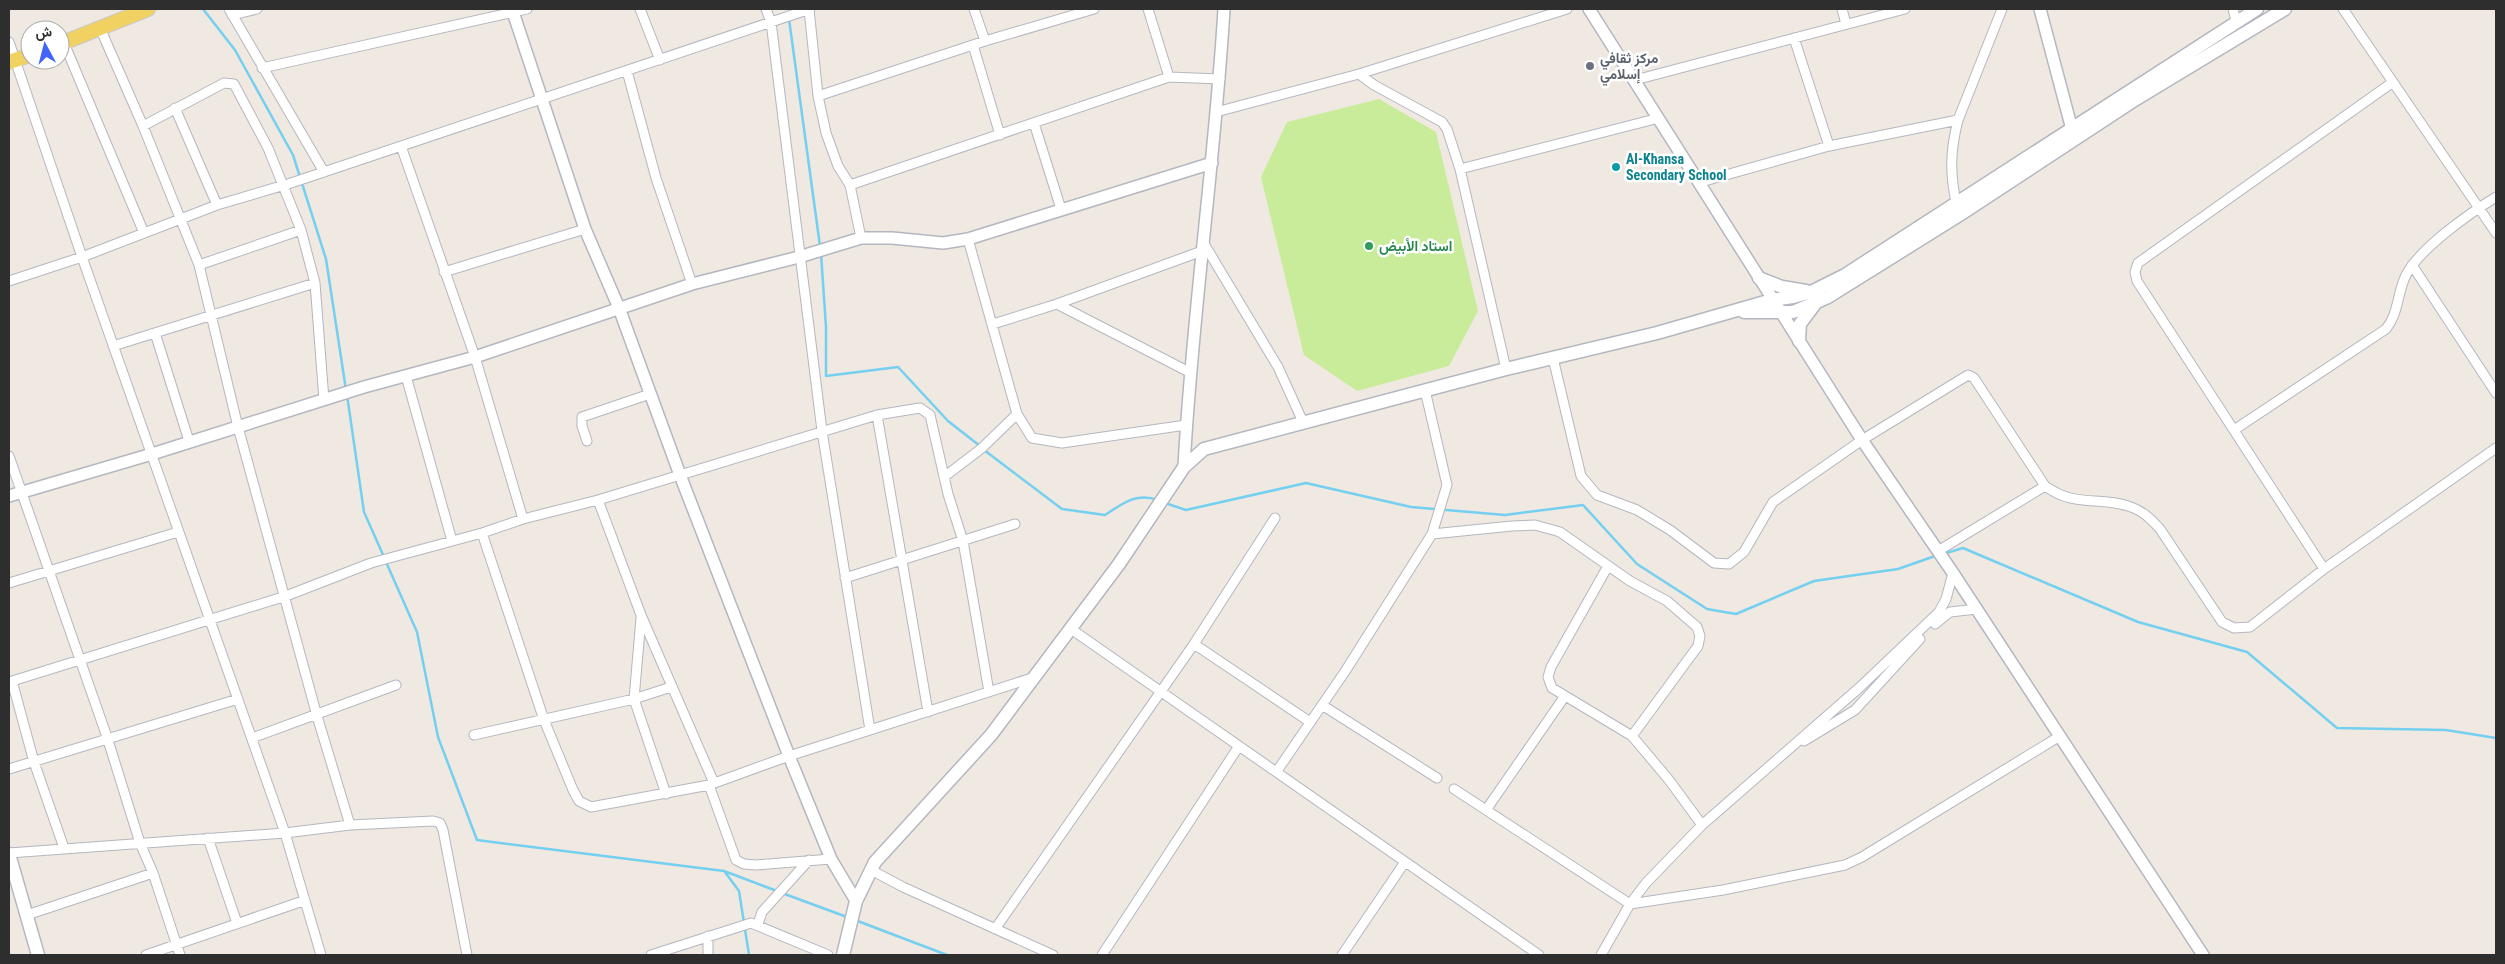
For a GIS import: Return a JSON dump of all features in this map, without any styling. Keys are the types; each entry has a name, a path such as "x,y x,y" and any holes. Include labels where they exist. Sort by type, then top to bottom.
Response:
{"main road":[{"path":"70,41 148,9"},
{"path":"1734,312 1781,314 1815,304 1850,285 2073,134 2235,15 2257,9"},
{"path":"844,955 855,904 875,862 990,735 1071,629 1160,505 1184,467 1204,449 1506,369 1734,312 1772,300 1793,298 1811,292 1845,275 1956,203 2136,99 2285,9"},
{"path":"1759,278 1782,287 1811,292"},
{"path":"1799,341 1800,324 1815,304"},
{"path":"9,853 38,955"}],"street":[{"path":"257,9 231,12 320,173"},
{"path":"262,68 527,9"},
{"path":"640,9 660,60"},
{"path":"766,9 771,22 802,256 822,431 870,730"},
{"path":"974,9 985,41"},
{"path":"818,96 985,41 1094,9"},
{"path":"1148,9 1169,78"},
{"path":"1184,467 1186,425 1220,79 1224,9"},
{"path":"1216,112 1359,74 1567,9"},
{"path":"1589,9 1862,440 1977,609 2203,955"},
{"path":"1842,9 1846,24"},
{"path":"1635,80 1905,9"},
{"path":"1956,203 1950,165 1958,120 2002,9"},
{"path":"2040,9 2073,134"},
{"path":"2343,9 2496,233"},
{"path":"9,281 82,257 217,205 285,185 807,10 818,96 832,150 838,166 850,185 861,238"},
{"path":"513,11 585,229 619,308 680,475 830,859 855,904"},
{"path":"100,28 143,126 199,265 238,426 286,596 317,716 350,825"},
{"path":"1794,38 1829,146"},
{"path":"9,42 13,61 285,833 303,901 321,955"},
{"path":"973,45 1000,135"},
{"path":"70,62 144,233"},
{"path":"627,71 656,178 692,284"},
{"path":"1359,74 1374,85 1442,122 1447,129 1460,169 1506,369"},
{"path":"850,185 1169,78 1220,79"},
{"path":"2324,569 2137,281 2135,272 2138,263 2393,82"},
{"path":"143,126 224,83 234,84 268,148 285,185 301,230 315,283 327,400"},
{"path":"174,108 217,205"},
{"path":"1460,169 1659,118"},
{"path":"1700,182 1829,146 1958,120"},
{"path":"1034,123 1061,209"},
{"path":"401,146 475,357 523,518"},
{"path":"9,496 152,454 364,387 475,357 692,284 802,256 861,238 892,238 943,243 968,239 1212,163"},
{"path":"2234,430 2386,329 2393,319 2400,290 2412,265 2421,255 2496,196"},
{"path":"444,272 585,229"},
{"path":"199,265 301,230"},
{"path":"968,239 1017,414 1032,438 1062,443 1186,425"},
{"path":"993,324 1057,304 1203,246"},
{"path":"1203,246 1278,367 1303,422"},
{"path":"2412,265 2496,393"},
{"path":"113,346 315,283"},
{"path":"1057,304 1191,372"},
{"path":"156,333 189,441"},
{"path":"1553,358 1581,476 1587,486 1597,495 1637,510 1670,530 1714,563 1729,564 1744,552 1774,502 1862,440 1968,375 1974,378 2045,486 2059,496 2128,506 2148,516 2160,529 2222,622 2234,628 2250,627 2324,569 2496,448"},
{"path":"406,376 452,541"},
{"path":"1277,771 1322,705 1432,534 1447,485 1425,390"},
{"path":"587,441 582,426 582,417 650,394"},
{"path":"64,848 34,762 11,682 79,659 286,596 371,563 482,533 523,518 598,500 877,415 920,408 926,410 930,415 944,477 963,541 988,692"},
{"path":"944,477 982,448 1017,414"},
{"path":"877,415 928,712"},
{"path":"9,456 107,737 140,843 153,873 180,955"},
{"path":"1938,551 2045,486"},
{"path":"598,500 641,615 712,784 736,860 744,864 756,865 830,859"},
{"path":"995,929 1194,644 1275,518"},
{"path":"846,578 1014,524"},
{"path":"1432,534 1535,526 1560,532 1608,566 1667,601 1697,627 1700,636 1698,646 1632,736"},
{"path":"9,582 178,532"},
{"path":"482,533 544,720 579,801 591,807 712,784 789,756 1034,677"},
{"path":"1608,566 1551,667 1548,677 1552,688 1632,736 1702,824"},
{"path":"1601,955 1630,904 1646,883 1702,824 1859,688 1939,612 1946,599 1953,573"},
{"path":"1790,748 1855,710 1942,618 1958,610 1977,609"},
{"path":"641,615 634,699 666,794"},
{"path":"1071,629 1539,955"},
{"path":"1194,644 1310,722"},
{"path":"252,738 317,716 396,685"},
{"path":"474,735 634,699 671,687"},
{"path":"1486,810 1564,696"},
{"path":"9,769 107,737 238,699"},
{"path":"1322,705 1437,778"},
{"path":"1454,789 1630,904 1723,890 1845,865 1862,857 2060,736"},
{"path":"1102,955 1239,746"},
{"path":"9,853 285,833 350,825 433,821 440,823 467,955"},
{"path":"208,838 237,923"},
{"path":"754,924 762,912 809,860"},
{"path":"1342,955 1405,862"},
{"path":"871,870 1053,955"},
{"path":"27,915 153,873"},
{"path":"146,955 303,901"},
{"path":"650,955 736,927 754,924 828,955"},
{"path":"708,936 708,955"},
{"path":"1520,955 1524,945"}],"green space":[{"path":"1379,99 1436,132 1478,311 1449,366 1357,391 1304,355 1261,177 1287,122"}],"waterway":[{"path":"203,9 235,50 293,155 326,259 346,390"},
{"path":"789,19 820,246"},
{"path":"821,254 826,327 826,376 898,367 948,421 980,446"},
{"path":"347,395 364,512 384,557"},
{"path":"984,450 1062,509 1105,515 1123,503 1136,498 1143,497 1158,500"},
{"path":"1165,503 1186,510 1306,483 1411,507 1505,515 1583,505 1637,564 1707,609 1736,614 1814,581 1898,569 1938,555"},
{"path":"1943,554 1963,548 2138,622 2247,652 2337,728 2446,730 2496,738"},
{"path":"386,562 417,632 438,737 477,840 724,871 777,891"},
{"path":"725,872 739,891 749,955"},
{"path":"782,893 847,917"},
{"path":"855,920 947,955"}],"place":[{"name":"مركز ثقافي إسلامي","path":"1590,66"},
{"name":"Al-Khansa Secondary School","path":"1616,167"},
{"name":"استاد الأبيض","path":"1369,246"}]}
